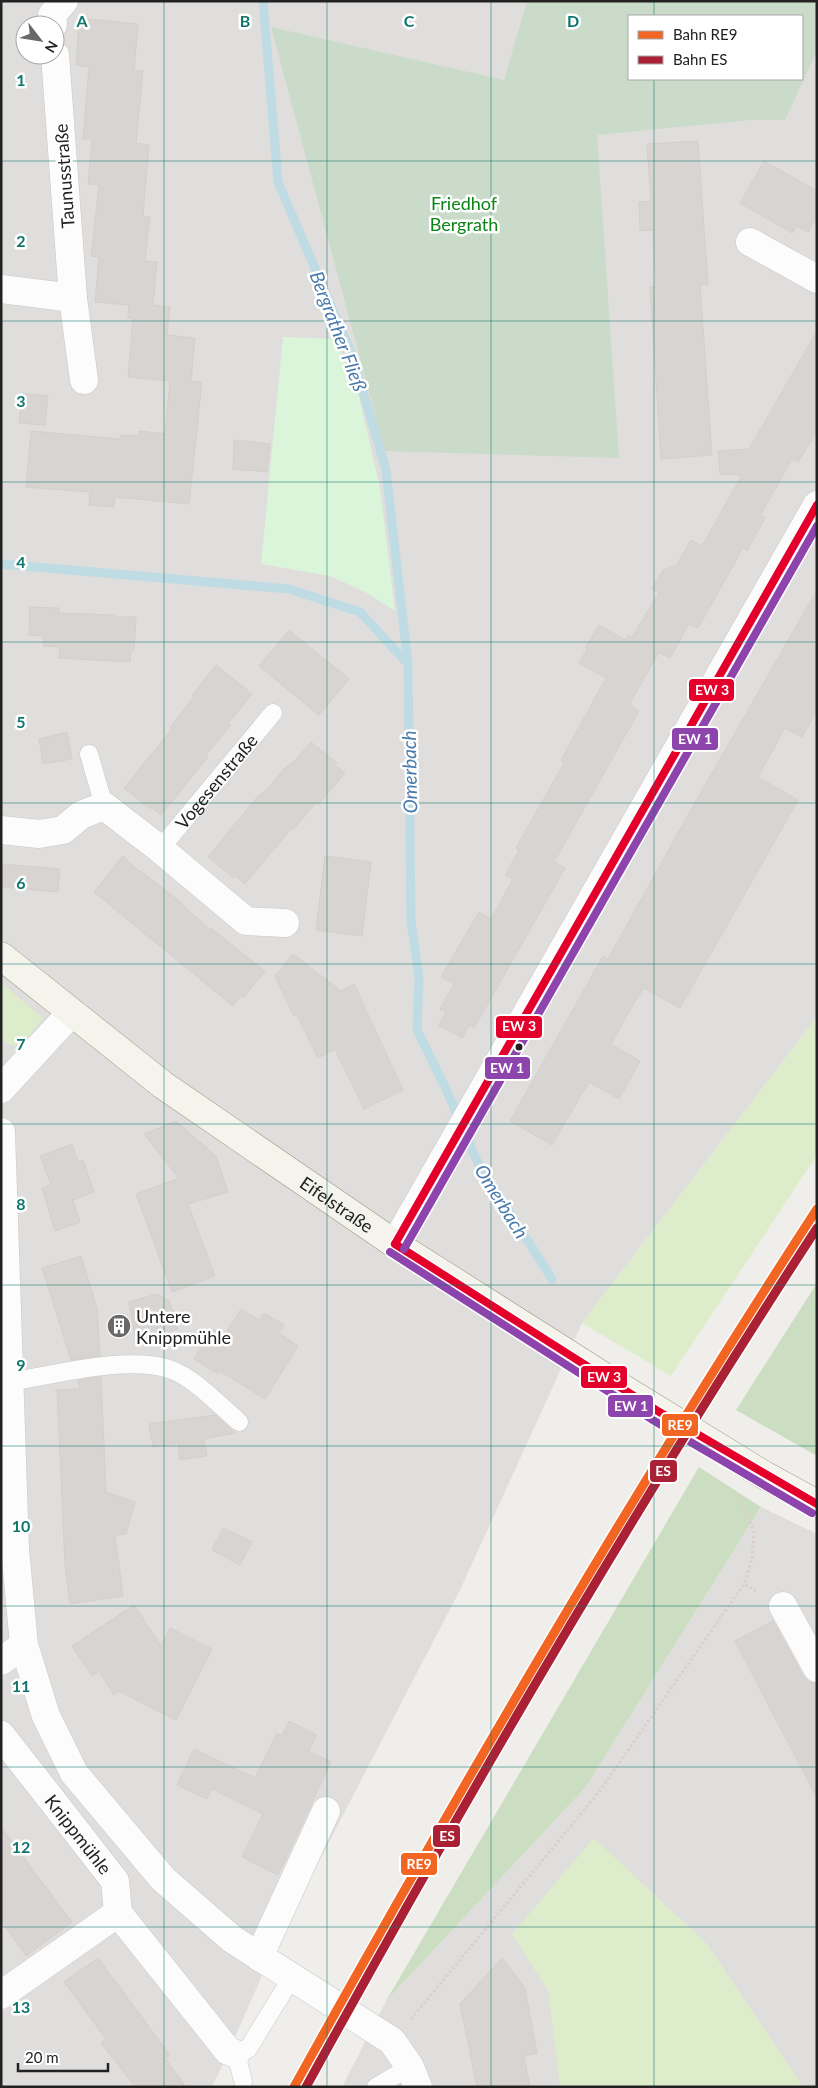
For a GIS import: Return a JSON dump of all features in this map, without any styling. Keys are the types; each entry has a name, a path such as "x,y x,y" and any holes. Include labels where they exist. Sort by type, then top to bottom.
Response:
{"main road":[{"name":"Eifelstraße","path":"1,956 164,1085 395,1244 588,1367 764,1475 817,1504"}],"street":[{"path":"52,15 64,1"},
{"name":"Taunusstraße","path":"56,65 73,298 84,380"},
{"path":"750,242 817,279"},
{"path":"1,288 73,298"},
{"path":"395,1244 817,505"},
{"path":"1,830 39,834 63,830 82,814 104,806 160,849 246,921 285,923"},
{"path":"1,1089 71,1013"},
{"name":"Knippmühle","path":"1,1132 4,1276 10,1382 15,1549 24,1645 46,1716 74,1773 163,1879 232,1939 392,2041"},
{"path":"782,1606 817,1668"},
{"path":"1,1661 24,1645"},
{"name":"Knippmühle","path":"1,1735 115,1881 118,1912"},
{"path":"259,1957 326,1811"},
{"path":"1,1994 118,1912 228,2051 236,2054"},
{"path":"392,2041 414,2077"}],"lane":[{"name":"Vogesenstraße","path":"160,849 273,714"},
{"path":"88,754 104,806"},
{"path":"10,1382 111,1366 149,1365 170,1369 196,1385 239,1422"},
{"path":"243,2081 236,2054 248,2049 280,2000 292,1977"},
{"path":"376,2087 414,2077"}],"path":[{"path":"392,2041 599,1792 744,1584 752,1560 754,1533 736,1491"},
{"path":"744,1584 782,1606"}],"shaded area":[{"path":"1,1 817,1 817,1017 582,1323 460,1590 277,1942 211,2087 1,2087"},
{"path":"761,1507 817,1534 817,2087 342,2087 386,2001 585,1788"}],"green space":[{"name":"Friedhof Bergrath","path":"527,1 817,1 817,51 785,120 750,120 597,135 619,458 385,451 271,27 504,80"},
{"path":"283,337 335,339 356,384 380,487 395,611 365,592 330,576 261,564"},
{"path":"1,983 43,1018 28,1037 16,1046 4,1042 1,1037"},
{"path":"817,1017 817,1155 671,1376 582,1323"},
{"path":"817,1283 817,1456 736,1410"},
{"path":"699,1467 761,1507 585,1788 386,2001"},
{"path":"594,1838 707,1944 803,2087 560,2087 548,1991 512,1934"}],"pier":[{"path":"461,1089 481,1132 464,1164 443,1121"}],"building":[{"path":"79,18 138,24 134,70 143,71 136,143 149,145 143,216 150,217 145,261 157,262 153,305 170,307 167,335 195,338 191,381 202,382 189,504 115,497 114,507 89,505 90,492 26,487 31,431 120,439 120,435 138,436 139,431 165,434 170,381 128,377 133,319 128,318 129,305 95,302 99,257 91,256 99,185 88,184 92,139 83,139 89,67 76,65"},
{"path":"698,141 708,284 700,285 712,455 661,459 650,287 656,287 653,230 640,231 639,202 651,201 647,144"},
{"path":"764,161 817,191 817,217 808,232 797,226 792,233 740,203"},
{"path":"817,331 817,431 798,462 792,459 760,516 765,518 747,551 743,548 698,628 689,624 670,658 659,652 629,705 639,711 554,862 565,868 474,1028 469,1025 462,1038 439,1025 446,1012 440,1009 454,984 441,977 479,912 491,919 513,879 505,875 519,850 516,848 564,763 561,760 606,678 579,663 587,649 585,648 599,625 625,640 629,635 632,637 659,593 652,589 663,570 676,566 691,540 702,546 742,475 720,474 718,451 749,449"},
{"path":"22,393 48,396 45,425 19,423"},
{"path":"234,440 270,444 267,472 233,469"},
{"path":"817,590 817,710 802,737 785,728 758,777 798,800 680,1008 644,988 635,1001 611,1044 640,1061 619,1099 589,1082 552,1145 510,1121 603,956 608,959"},
{"path":"30,607 59,608 59,613 136,617 134,650 131,650 130,662 59,658 60,647 43,646 44,636 29,635"},
{"path":"289,630 349,679 319,715 259,666"},
{"path":"216,665 252,694 228,723 231,725 206,755 208,757 161,815 151,807 150,809 124,788 172,729 170,727 194,697 192,695"},
{"path":"67,732 72,759 43,764 39,739"},
{"path":"311,742 337,763 335,765 345,773 318,805 318,800 294,829 292,828 245,884 236,876 234,878 208,857 258,796 268,789 284,769 295,761"},
{"path":"123,856 140,872 181,903 210,930 211,928 265,971 243,998 241,996 233,1006 94,892"},
{"path":"325,856 371,862 362,936 316,930"},
{"path":"1,864 60,869 58,892 1,887"},
{"path":"293,954 341,991 354,984 403,1090 364,1109 335,1049 318,1058 297,1015 294,1016 275,976"},
{"path":"176,1121 216,1156 228,1192 188,1204 215,1276 172,1292 136,1194 179,1178 144,1134"},
{"path":"72,1144 78,1162 83,1160 94,1192 73,1200 80,1222 55,1231 42,1188 51,1185 40,1156"},
{"path":"81,1256 97,1308 100,1356 71,1360 42,1268"},
{"path":"157,1294 170,1302 178,1329 136,1342 129,1302"},
{"path":"241,1309 259,1320 264,1313 284,1325 279,1333 298,1346 265,1399 220,1371 218,1374 194,1359 213,1329 224,1336"},
{"path":"101,1377 106,1492 135,1502 126,1534 115,1535 123,1596 70,1604 65,1565 57,1390 80,1389 78,1380"},
{"path":"215,1415 235,1433 204,1439 207,1456 180,1460 178,1443 153,1447 149,1424"},
{"path":"223,1528 252,1542 240,1565 212,1550"},
{"path":"134,1605 161,1646 170,1628 212,1649 176,1720 119,1691 114,1695 99,1671 92,1676 72,1646"},
{"path":"773,1621 803,1676 809,1682 817,1684 817,1798 735,1641"},
{"path":"289,1721 317,1735 309,1751 331,1762 278,1875 242,1857 263,1814 212,1789 207,1799 177,1785 194,1749 255,1778 277,1733 282,1736"},
{"path":"1,1827 72,1922 26,1956 1,1921"},
{"path":"98,1958 170,2055 165,2058 186,2087 135,2087 101,2043 106,2039 64,1982"},
{"path":"502,1958 525,1988 537,2053 524,2056 530,2087 477,2087 460,2004"}],"waterway":[{"name":"Bergrather Fließ","path":"263,1 278,182 353,357 386,470 408,664"},
{"name":"Omerbach","path":"1,564 289,589 360,612 408,664 411,922 419,977 417,1030 446,1089 477,1161 552,1279"}],"rail line":[{"name":"RE9","path":"294,2087 419,1864 613,1534 817,1209"},
{"name":"ES","path":"306,2087 490,1760 683,1439 817,1228"}],"transit line":[{"path":"395,1244 817,505"},
{"path":"404,1249 817,526"},
{"path":"395,1244 656,1410 817,1504"},
{"path":"390,1252 651,1419 812,1513"}],"place":[{"name":"Untere Knippmühle","path":"119,1326"}]}
